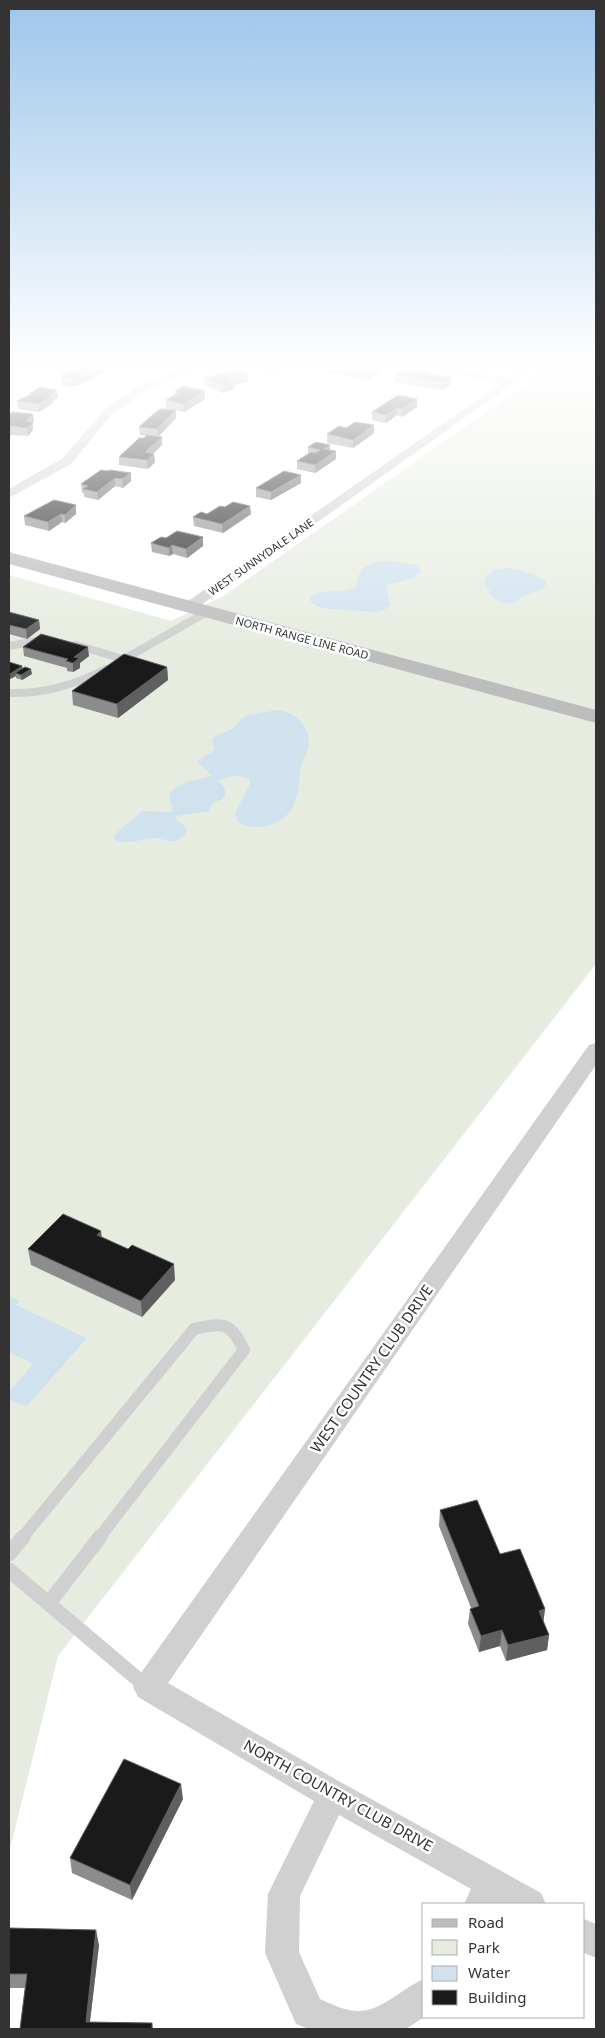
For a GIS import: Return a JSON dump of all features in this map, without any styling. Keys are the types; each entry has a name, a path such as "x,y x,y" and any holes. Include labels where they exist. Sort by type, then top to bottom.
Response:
{"street":[{"path":"9,494 61,464"},
{"name":"WEST SUNNYDALE LANE","path":"198,610 397,464"},
{"name":"NORTH RANGE LINE ROAD","path":"9,558 596,718"},
{"name":"WEST COUNTRY CLUB DRIVE","path":"148,1688 596,1050"},
{"name":"NORTH COUNTRY CLUB DRIVE","path":"148,1688 333,1794 486,1894 526,1903"},
{"path":"333,1794 284,1894 282,1953 308,2012 351,2028 385,2024 422,1997"},
{"path":"585,1936 596,1942"}],"lane":[{"path":"9,693 38,692 74,685 123,659 198,610"},
{"path":"9,646 50,640"},
{"path":"69,643 123,659"},
{"path":"9,1554 194,1329 219,1324 236,1333 244,1350 49,1603"},
{"path":"9,1570 148,1688"}],"green space":[{"path":"412,464 596,464 596,964 58,1656 9,1853 9,575 171,621 222,597"}],"water":[{"path":"386,561 415,564 421,571 414,578 386,585 390,605 386,609 377,612 329,609 319,607 309,599 319,593 351,589 357,586 359,574 365,567 369,564"},
{"path":"506,568 532,574 546,582 546,585 516,602 506,603 499,601 488,592 490,590 485,585 484,579 494,570"},
{"path":"278,710 291,714 301,722 308,733 309,740 301,765 296,799 285,817 278,822 262,827 253,827 238,822 235,813 249,786 250,780 243,776 234,776 218,781 225,789 225,796 221,800 213,802 209,811 176,816 175,819 183,824 187,831 179,839 170,841 150,838 130,842 115,840 114,835 142,811 171,812 173,810 169,796 177,787 212,776 197,761 215,750 212,740 215,736 233,729 242,718 248,715"},
{"path":"9,1296 20,1301 16,1305 87,1338 26,1407 9,1399 9,1392 33,1364 9,1352"}],"building":[{"path":"101,470 131,473 122,479 115,478 97,492 83,489 88,486 81,484"},
{"path":"284,471 301,475 271,492 256,488"},
{"path":"54,500 76,505 65,515 61,514 48,522 24,516"},
{"path":"233,502 250,506 222,524 193,517 201,512 207,514 220,506 225,507"},
{"path":"177,531 203,537 186,549 172,545 169,548 151,543 161,537 166,538"},
{"path":"9,612 39,620 26,629 9,625"},
{"path":"41,634 88,647 74,657 79,658 73,663 66,661 68,659 23,647"},
{"path":"124,654 167,667 117,704 72,691"},
{"path":"9,662 22,666 9,674"},
{"path":"25,667 31,669 21,675 15,673"},
{"path":"63,1214 101,1231 97,1235 128,1249 132,1245 174,1264 141,1301 28,1249"},
{"path":"477,1500 500,1554 520,1549 545,1609 539,1611 549,1635 508,1645 502,1630 481,1636 470,1609 479,1606 440,1510"},
{"path":"124,1759 181,1784 130,1885 70,1858"},
{"path":"9,1928 96,1930 86,2022 152,2023 152,2029 20,2029 27,1974 9,1974"}]}
